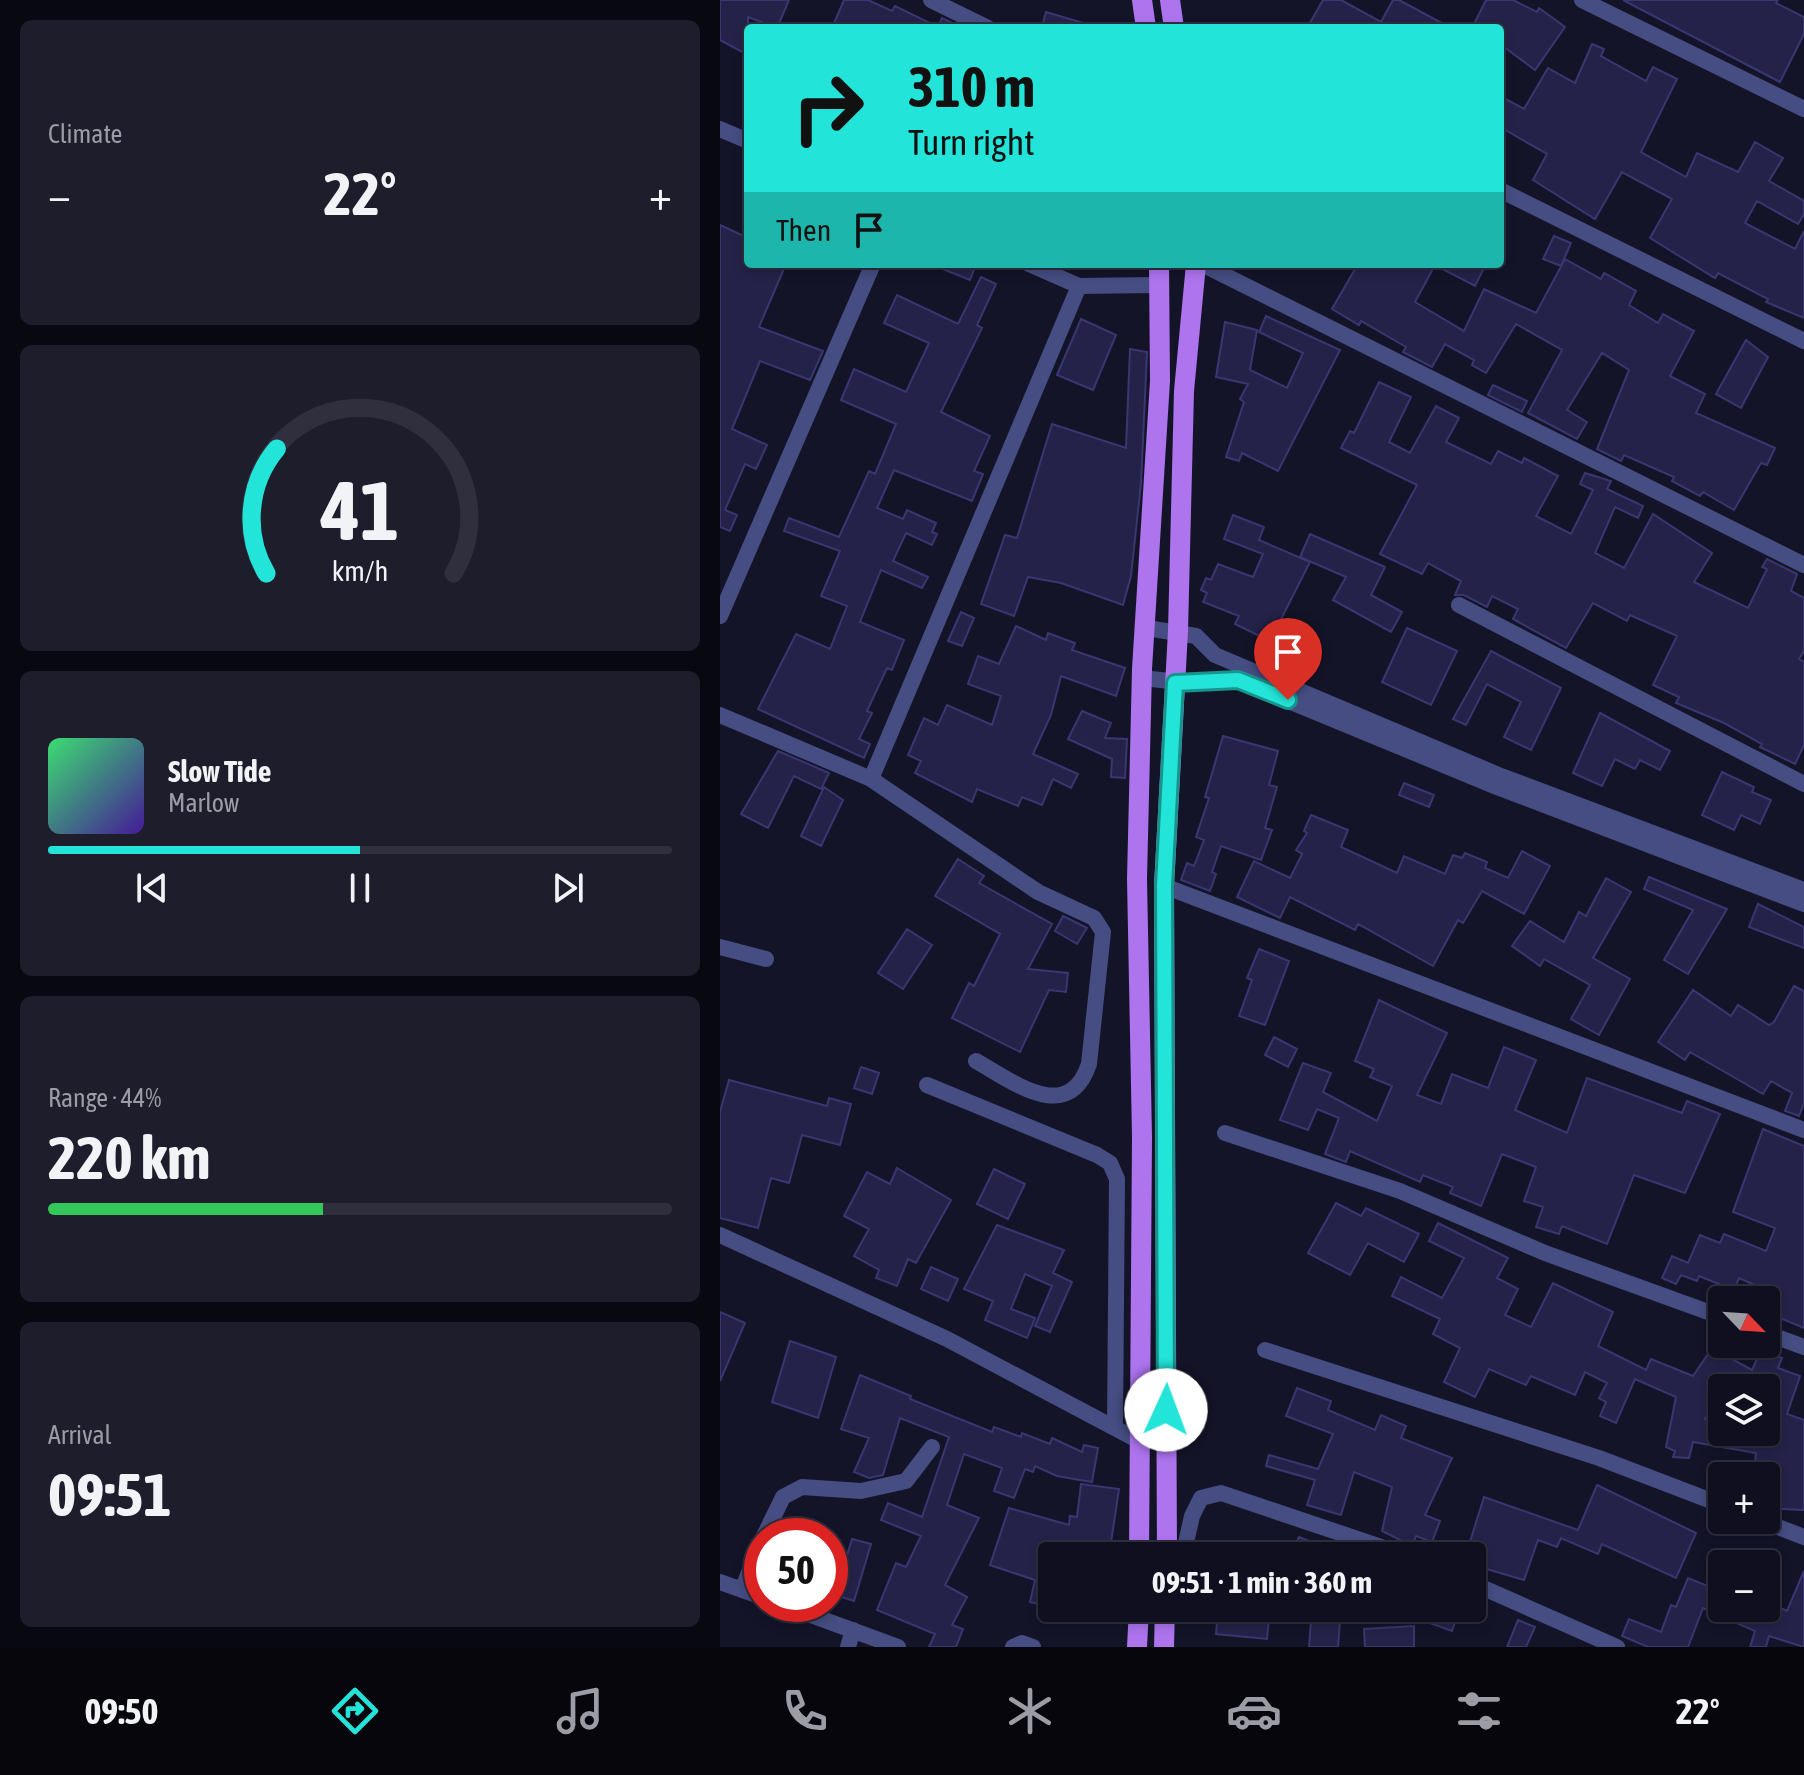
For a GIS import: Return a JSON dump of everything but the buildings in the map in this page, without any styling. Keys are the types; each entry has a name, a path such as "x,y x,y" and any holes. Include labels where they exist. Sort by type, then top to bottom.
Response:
{"main road":[{"path":"1142,0 1145,24"},
{"path":"1170,0 1173,24"},
{"path":"1139,1542 1141,1036 1137,879 1142,678 1160,381 1156,285 1158,268"},
{"path":"1167,1542 1164,886 1178,631 1184,391 1196,268"},
{"path":"1137,1647 1138,1622"},
{"path":"1164,1647 1165,1622"}],"street":[{"path":"931,0 980,24"},
{"path":"1582,0 1804,109"},
{"path":"720,129 744,139"},
{"path":"1504,192 1804,341"},
{"path":"720,616 871,268"},
{"path":"1038,268 1079,286 1156,285"},
{"path":"1210,268 1804,565"},
{"path":"871,779 1079,286"},
{"path":"1459,605 1804,784"},
{"path":"1147,628 1196,636 1215,655 1497,787 1804,904"},
{"path":"1142,678 1175,683 1238,680 1365,724 1804,890"},
{"path":"720,715 871,779 1038,892 1094,918 1103,932 1089,1064 1084,1078 1072,1091 1055,1097 1037,1094 976,1061"},
{"path":"1164,886 1804,1130"},
{"path":"720,947 766,959"},
{"path":"927,1085 1110,1163 1117,1179 1115,1426"},
{"path":"1225,1133 1400,1191 1545,1253 1708,1312"},
{"path":"720,1235 947,1339 1141,1442"},
{"path":"1780,1338 1804,1347"},
{"path":"1265,1350 1599,1458 1708,1500"},
{"path":"773,1518 783,1497 802,1487 861,1491 906,1481 932,1447"},
{"path":"1186,1542 1192,1516 1201,1498 1221,1493 1366,1542"},
{"path":"1780,1528 1804,1537"},
{"path":"720,1582 742,1590 744,1585"},
{"path":"1486,1589 1617,1647"},
{"path":"831,1622 898,1647"},
{"path":"848,1647 853,1630"},
{"path":"1013,1647 1022,1643 1033,1647"}],"route":[{"path":"1166,1410 1164,886 1175,683 1238,680 1288,700"}]}
